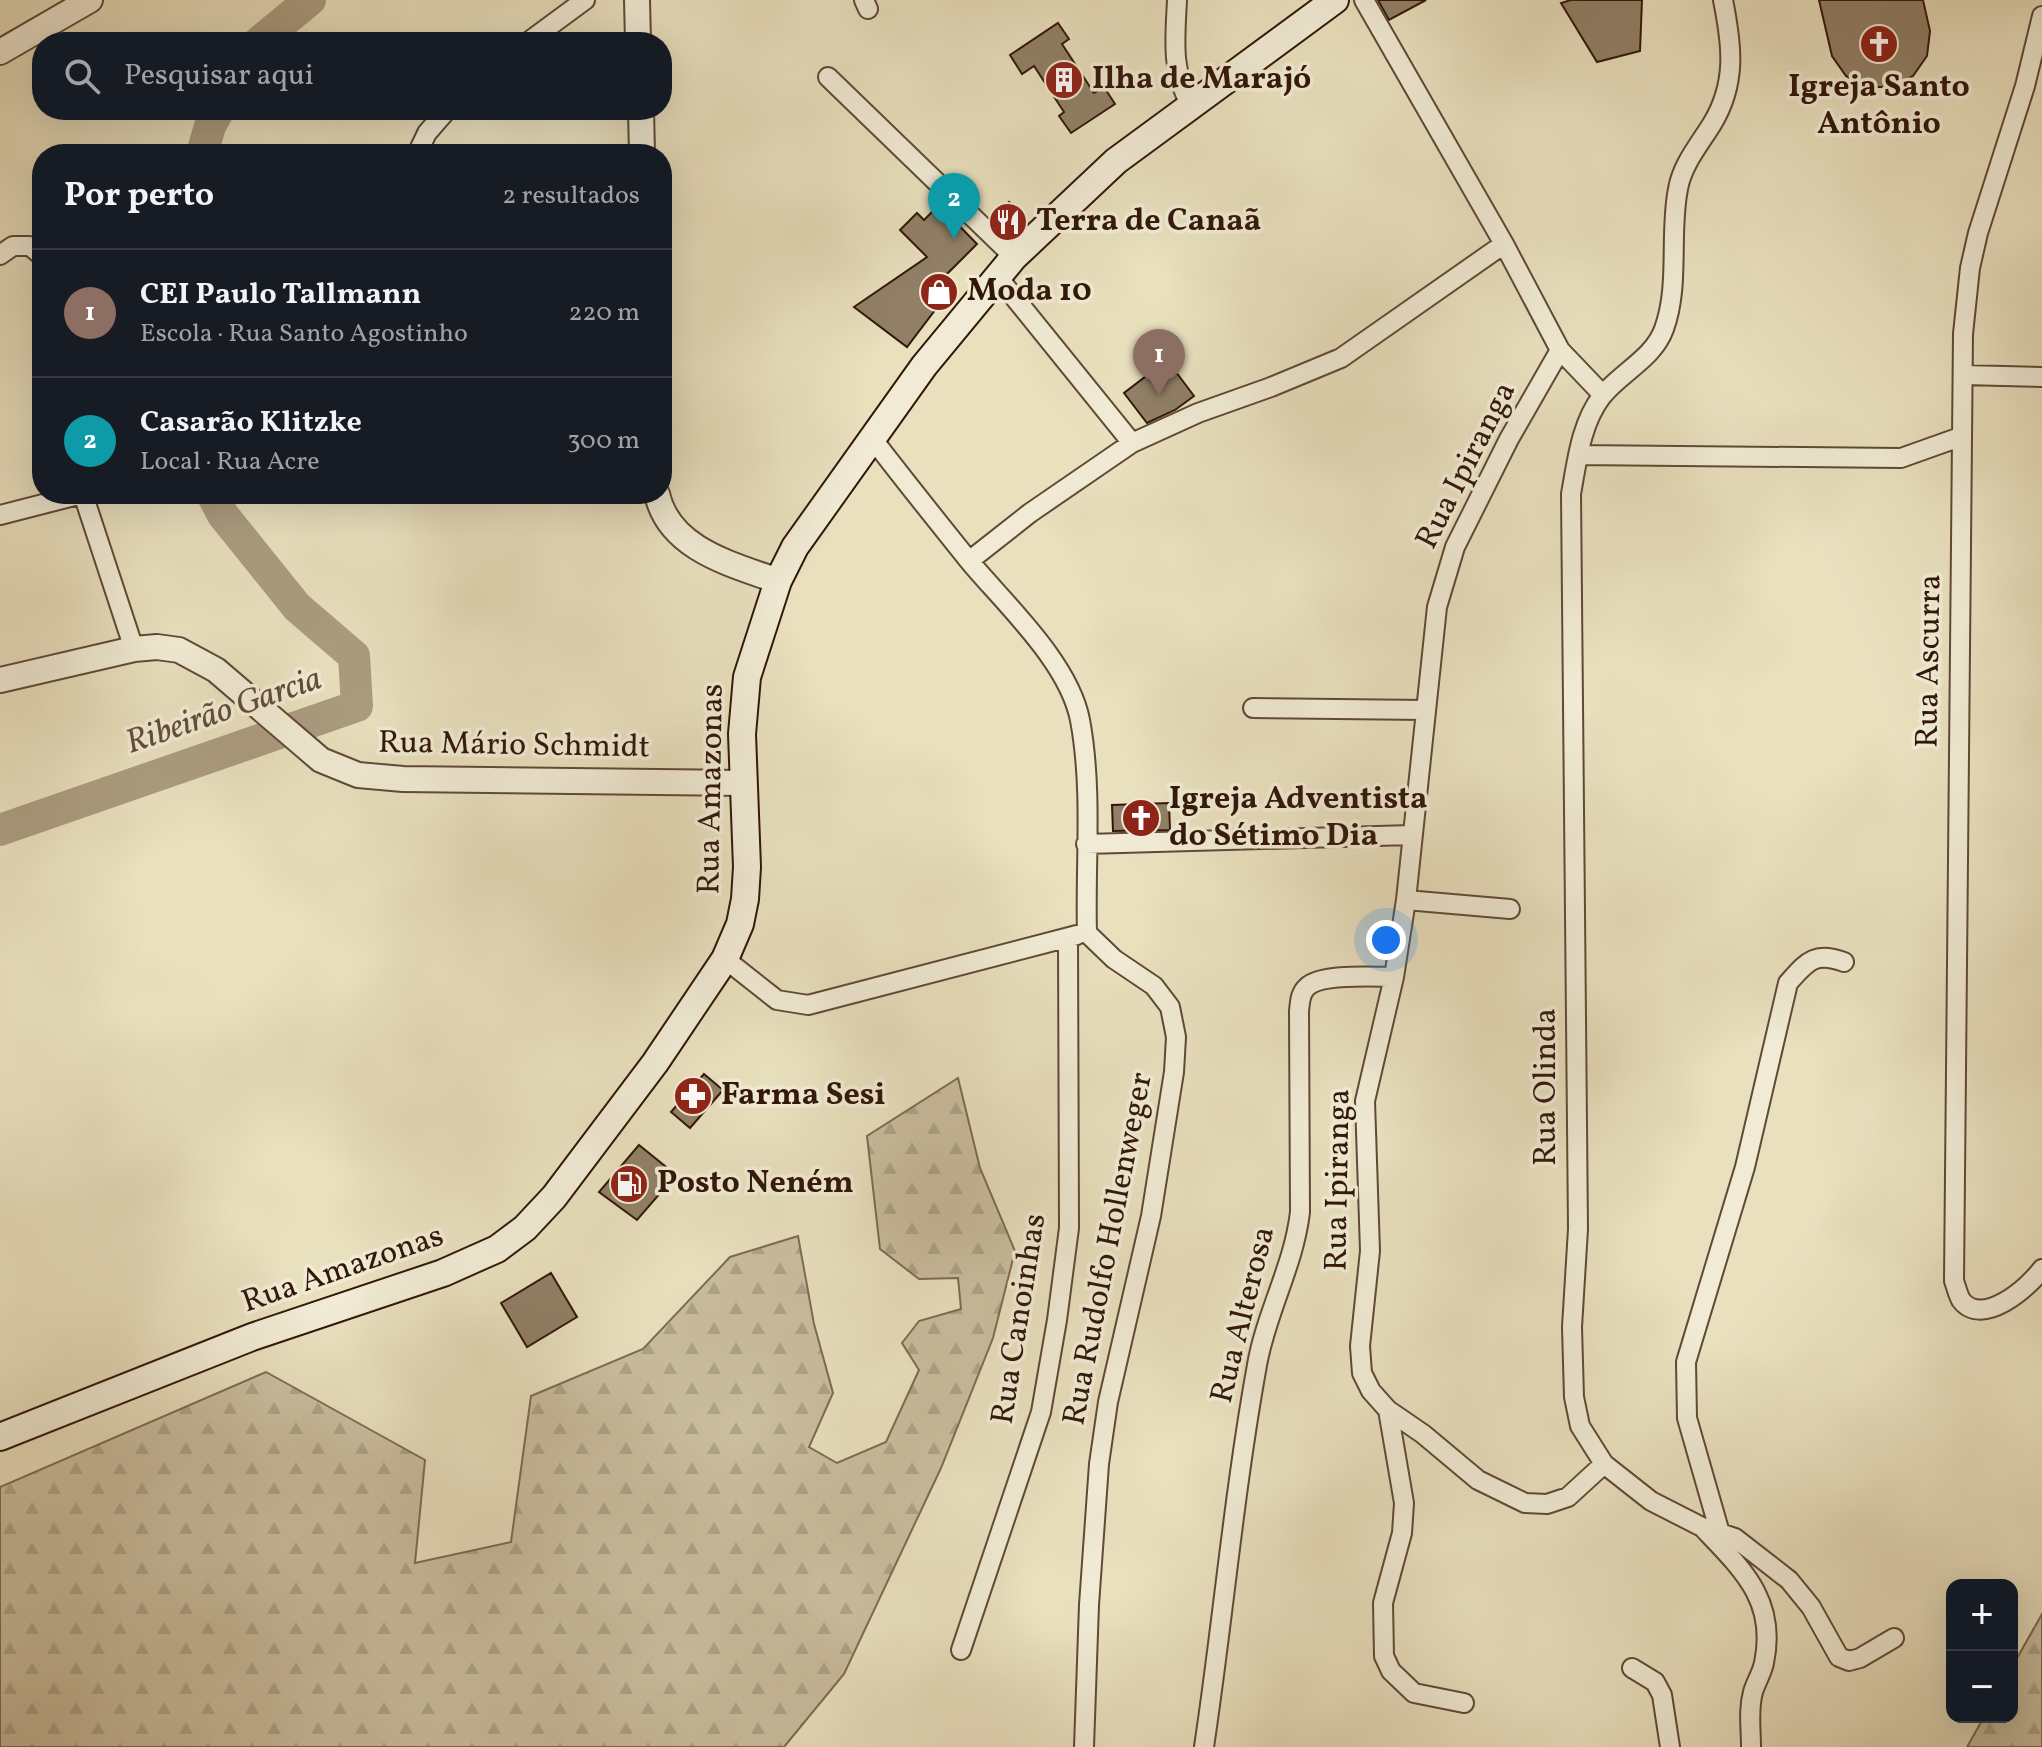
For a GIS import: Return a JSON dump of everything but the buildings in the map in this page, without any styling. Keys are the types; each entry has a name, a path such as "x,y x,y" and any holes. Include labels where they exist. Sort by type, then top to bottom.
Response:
{"main road":[{"name":"Rua Amazonas","path":"0,1437 252,1337 443,1273 497,1249 525,1228 554,1197 655,1063 725,959 740,924 747,867 742,734 747,677 778,581 795,547 924,366 1005,267 1116,161 1335,0"}],"street":[{"path":"1,49 90,0"},
{"path":"542,32 585,0"},
{"path":"637,0 638,32"},
{"path":"1177,0 1175,63 1179,81 1191,106"},
{"path":"1364,0 1504,244 1560,350 1603,395"},
{"name":"Rua Olinda","path":"1723,0 1729,29 1731,65 1727,95 1691,156 1678,185 1673,221 1671,298 1665,328 1658,342 1603,395 1584,430 1571,494 1578,1229 1572,1327 1574,1397 1580,1426 1604,1464 1651,1501 1735,1538 1789,1580 1811,1607 1839,1657 1849,1661 1860,1658 1894,1638"},
{"name":"Rua Ascurra","path":"2042,16 2025,86 1978,233 1970,268 1963,334 1954,1281 1961,1300 1975,1309 1994,1309 2036,1278 2042,1269"},
{"path":"828,77 1005,267 1132,443"},
{"path":"422,144 438,120"},
{"path":"641,120 642,144"},
{"path":"969,561 1030,513 1132,443 1198,413 1341,358 1504,244"},
{"path":"0,255 13,246 32,248"},
{"name":"Rua Ipiranga","path":"1560,350 1509,439 1455,547 1437,607 1406,900 1394,977 1365,1101 1370,1251 1360,1346 1362,1373 1371,1391 1388,1410 1423,1434 1478,1480 1525,1503 1547,1504 1568,1497 1604,1464"},
{"path":"1963,375 2042,377"},
{"path":"1578,455 1887,459 1918,454 1960,437"},
{"path":"725,959 777,1000 808,1005 1087,933 1087,785 1080,718 1068,689 1030,631 969,561 872,438"},
{"path":"0,515 43,504"},
{"path":"85,504 134,649"},
{"path":"660,504 666,520 691,546 778,581"},
{"name":"Rua Mário Schmidt","path":"0,680 134,649 157,647 179,650 216,670 321,760 358,775 403,779 743,783"},
{"path":"1253,708 1426,710"},
{"path":"1086,844 1412,835"},
{"path":"1406,900 1510,909"},
{"name":"Rua Rudolfo Hollenweger","path":"1084,1747 1089,1605 1099,1464 1108,1402 1151,1216 1174,1072 1176,1037 1170,1007 1154,986 1114,959 1087,933"},
{"name":"Rua Canoinhas","path":"961,1650 1041,1412 1057,1320 1069,1228 1068,938"},
{"path":"1751,1747 1749,1715 1767,1641 1765,1617 1758,1593 1711,1530 1687,1418 1686,1362 1745,1167 1788,983 1809,961 1827,956 1844,962"},
{"name":"Rua Alterosa","path":"1204,1747 1257,1361 1297,1239 1300,1212 1299,1027 1302,994 1308,985 1321,980 1394,977"},
{"path":"1388,1410 1404,1503 1402,1533 1383,1603 1384,1656 1391,1671 1414,1693 1464,1703"},
{"path":"1632,1668 1655,1682 1662,1695 1670,1747"}],"green space":[{"path":"958,1078 980,1168 1015,1251 993,1338 941,1468 844,1674 784,1747 0,1747 0,1487 266,1372 425,1460 415,1563 511,1542 531,1396 643,1349 730,1257 798,1236 814,1324 833,1393 809,1447 837,1463 886,1442 919,1370 902,1343 919,1321 961,1309 958,1278 919,1279 880,1249 867,1136"},
{"path":"2042,1614 2042,1747 1967,1747 1981,1723 2018,1723 2018,1656"}],"waterway":[{"name":"Ribeirão Garcia","path":"271,32 310,0"},
{"name":"Ribeirão Garcia","path":"205,144 213,120"},
{"name":"Ribeirão Garcia","path":"0,830 357,706 354,656 297,607 217,504"}],"place":[{"name":"Igreja Santo Antônio","path":"1879,44"},
{"name":"Ilha de Marajó","path":"1064,80"},
{"name":"Terra de Canaã","path":"1008,222"},
{"name":"Casarão Klitzke","path":"954,239"},
{"name":"Moda 10","path":"939,292"},
{"name":"CEI Paulo Tallmann","path":"1159,395"},
{"name":"Igreja Adventista do Sétimo Dia","path":"1141,818"},
{"name":"Farma Sesi","path":"693,1096"},
{"name":"Posto Neném","path":"629,1184"}]}
